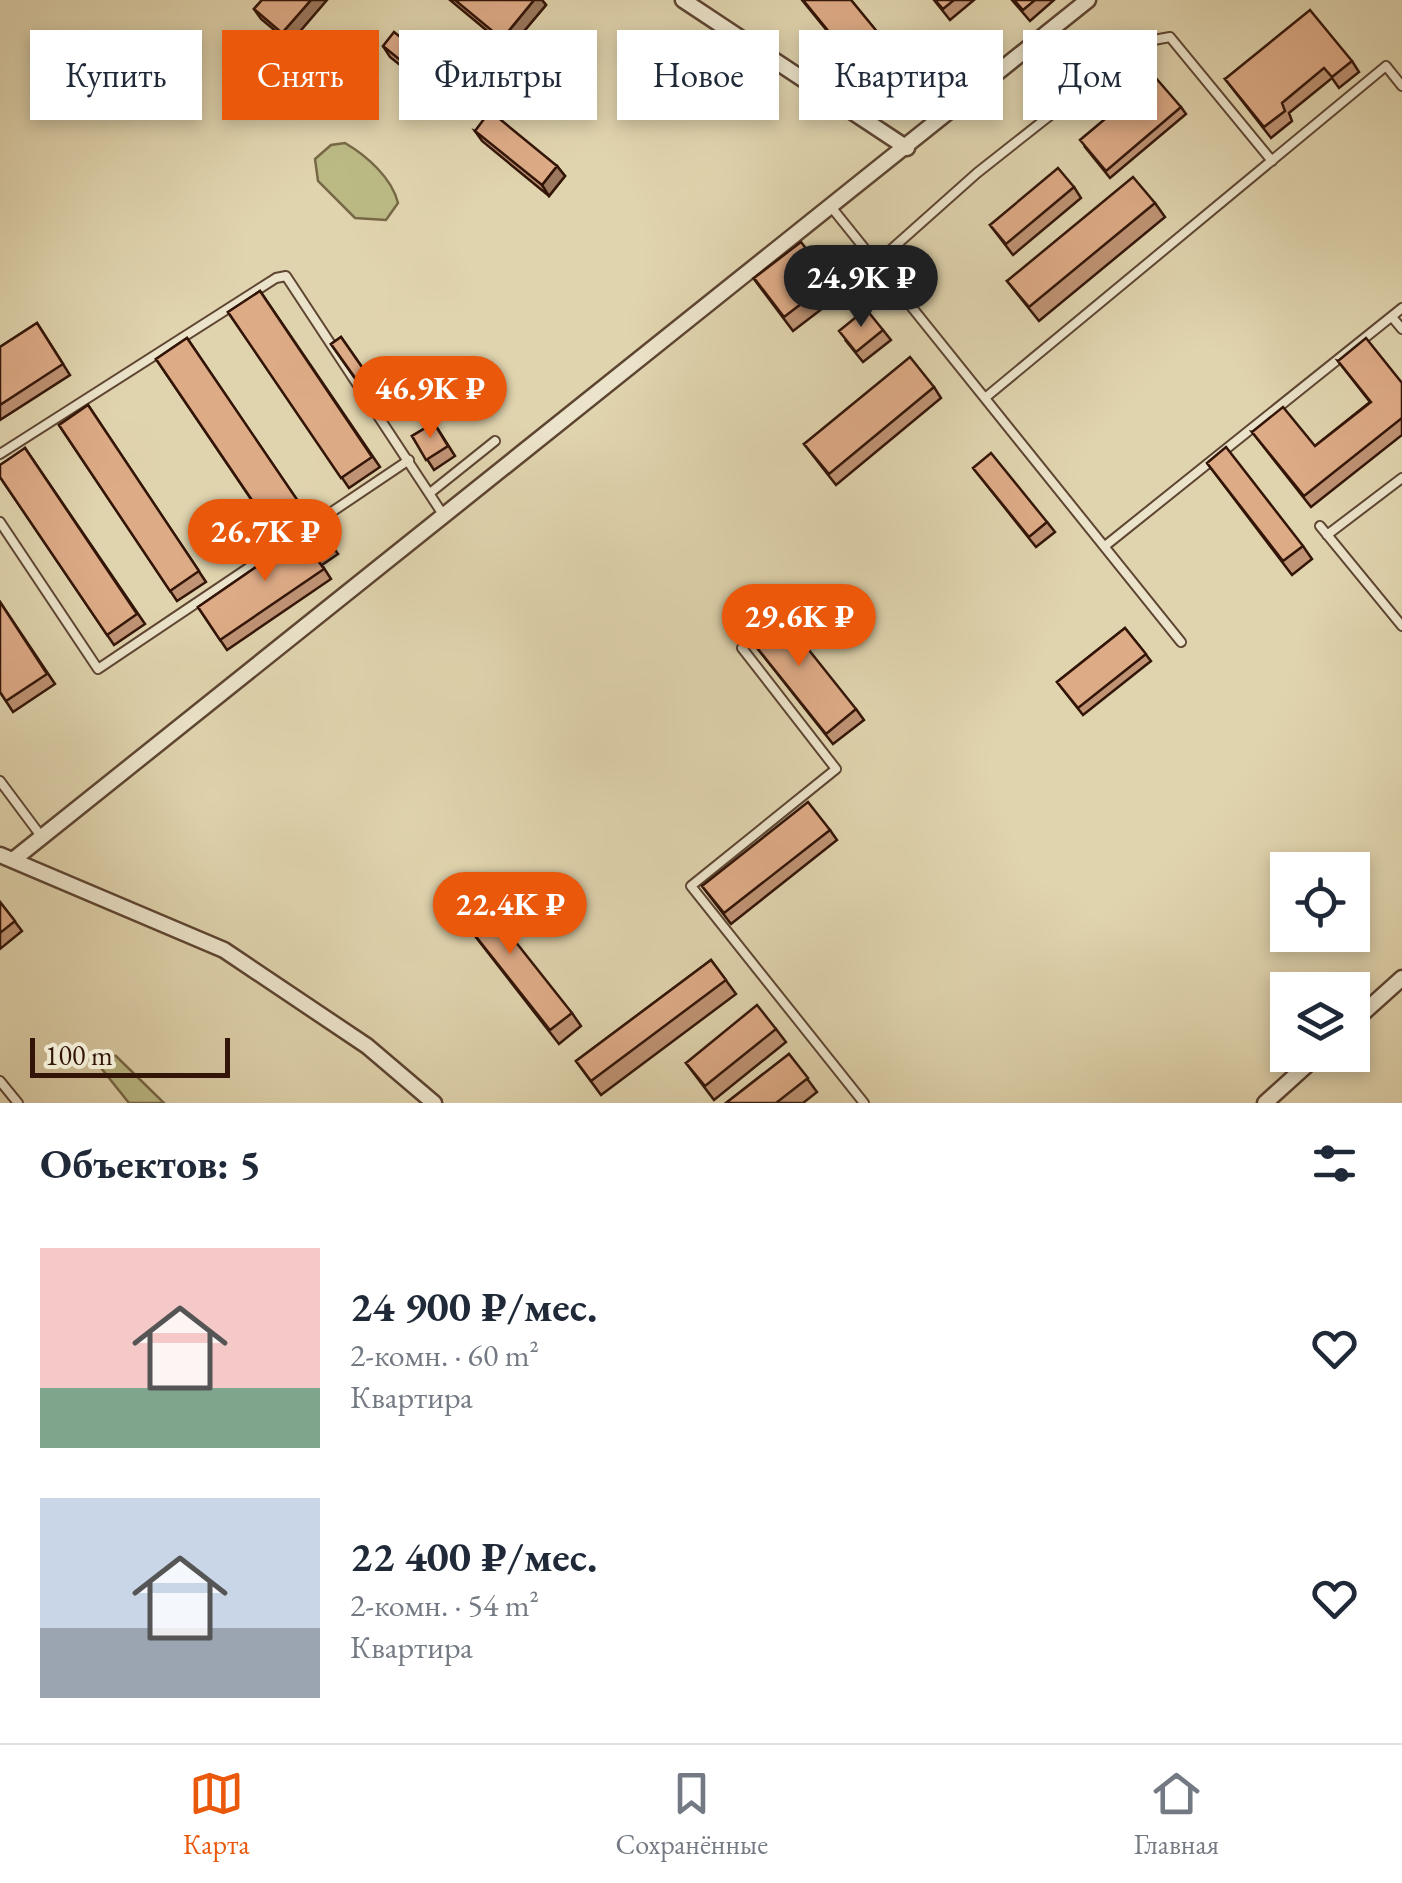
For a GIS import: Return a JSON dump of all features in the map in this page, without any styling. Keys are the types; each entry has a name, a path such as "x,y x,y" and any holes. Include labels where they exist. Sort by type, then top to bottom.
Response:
{"street":[{"path":"683,0 907,148"},
{"path":"7,857 41,836 1088,0"},
{"path":"7,857 224,950 353,1036 434,1103"},
{"path":"1370,1007 1402,978"},
{"path":"1265,1103 1299,1072"}],"lane":[{"path":"876,262 977,173 1143,42 1170,37 1272,161"},
{"path":"986,398 1386,66 1402,86"},
{"path":"832,208 1182,642"},
{"path":"0,454 286,276 444,516"},
{"path":"1105,546 1402,308"},
{"path":"1392,317 1402,330"},
{"path":"430,493 496,441"},
{"path":"0,522 98,669 409,460"},
{"path":"1327,536 1402,478"},
{"path":"1320,526 1402,626"},
{"path":"742,648 836,770 691,886 864,1103"},
{"path":"0,780 41,836"},
{"path":"0,870 7,857"},
{"path":"0,1081 18,1103"}],"shaded area":[{"path":"345,143 370,161 395,194 398,203 386,220 355,218 318,181 315,159 331,145"},
{"path":"104,1055 116,1056 164,1103 129,1103 101,1068"}],"building":[{"path":"262,0 311,0 285,30 278,30 254,9"},
{"path":"455,0 534,0 509,30 491,30"},
{"path":"803,0 851,0 876,30 827,30"},
{"path":"935,0 954,0 943,9"},
{"path":"1014,0 1035,0 1023,10"},
{"path":"1310,10 1352,61 1332,77 1324,68 1282,103 1285,111 1264,127 1225,79"},
{"path":"394,32 399,36 399,59 383,46"},
{"path":"1157,79 1181,107 1106,171 1080,140 1104,120 1157,120"},
{"path":"483,120 501,120 557,166 542,185 475,131"},
{"path":"1058,168 1074,187 1006,244 990,225"},
{"path":"1133,177 1155,203 1029,307 1007,281"},
{"path":"801,242 831,281 784,317 754,278"},
{"path":"260,291 372,457 341,478 228,312"},
{"path":"866,309 883,330 856,352 839,331"},
{"path":"37,323 63,364 0,405 0,347"},
{"path":"341,337 378,390 368,396 331,344"},
{"path":"187,338 300,504 269,525 156,359"},
{"path":"1366,338 1402,383 1402,418 1304,496 1252,432 1283,407 1315,446 1371,402 1338,361"},
{"path":"910,357 934,387 829,474 804,444"},
{"path":"88,405 199,571 170,591 59,425"},
{"path":"434,423 448,446 426,460 412,436"},
{"path":"1226,447 1303,546 1283,561 1207,463"},
{"path":"25,448 137,614 107,635 0,477 0,465"},
{"path":"991,453 1047,522 1029,537 973,468"},
{"path":"317,525 330,544 314,555 324,569 220,640 198,607"},
{"path":"0,602 47,674 6,701 0,692"},
{"path":"773,605 856,709 826,734 742,629"},
{"path":"1125,628 1146,654 1078,708 1057,682"},
{"path":"808,802 830,830 724,913 702,886"},
{"path":"469,883 572,1013 550,1030 447,900"},
{"path":"0,902 15,921 0,933"},
{"path":"711,960 726,980 591,1081 576,1061"},
{"path":"757,1005 776,1029 705,1086 686,1063"},
{"path":"789,1054 808,1078 776,1103 726,1103"}]}
